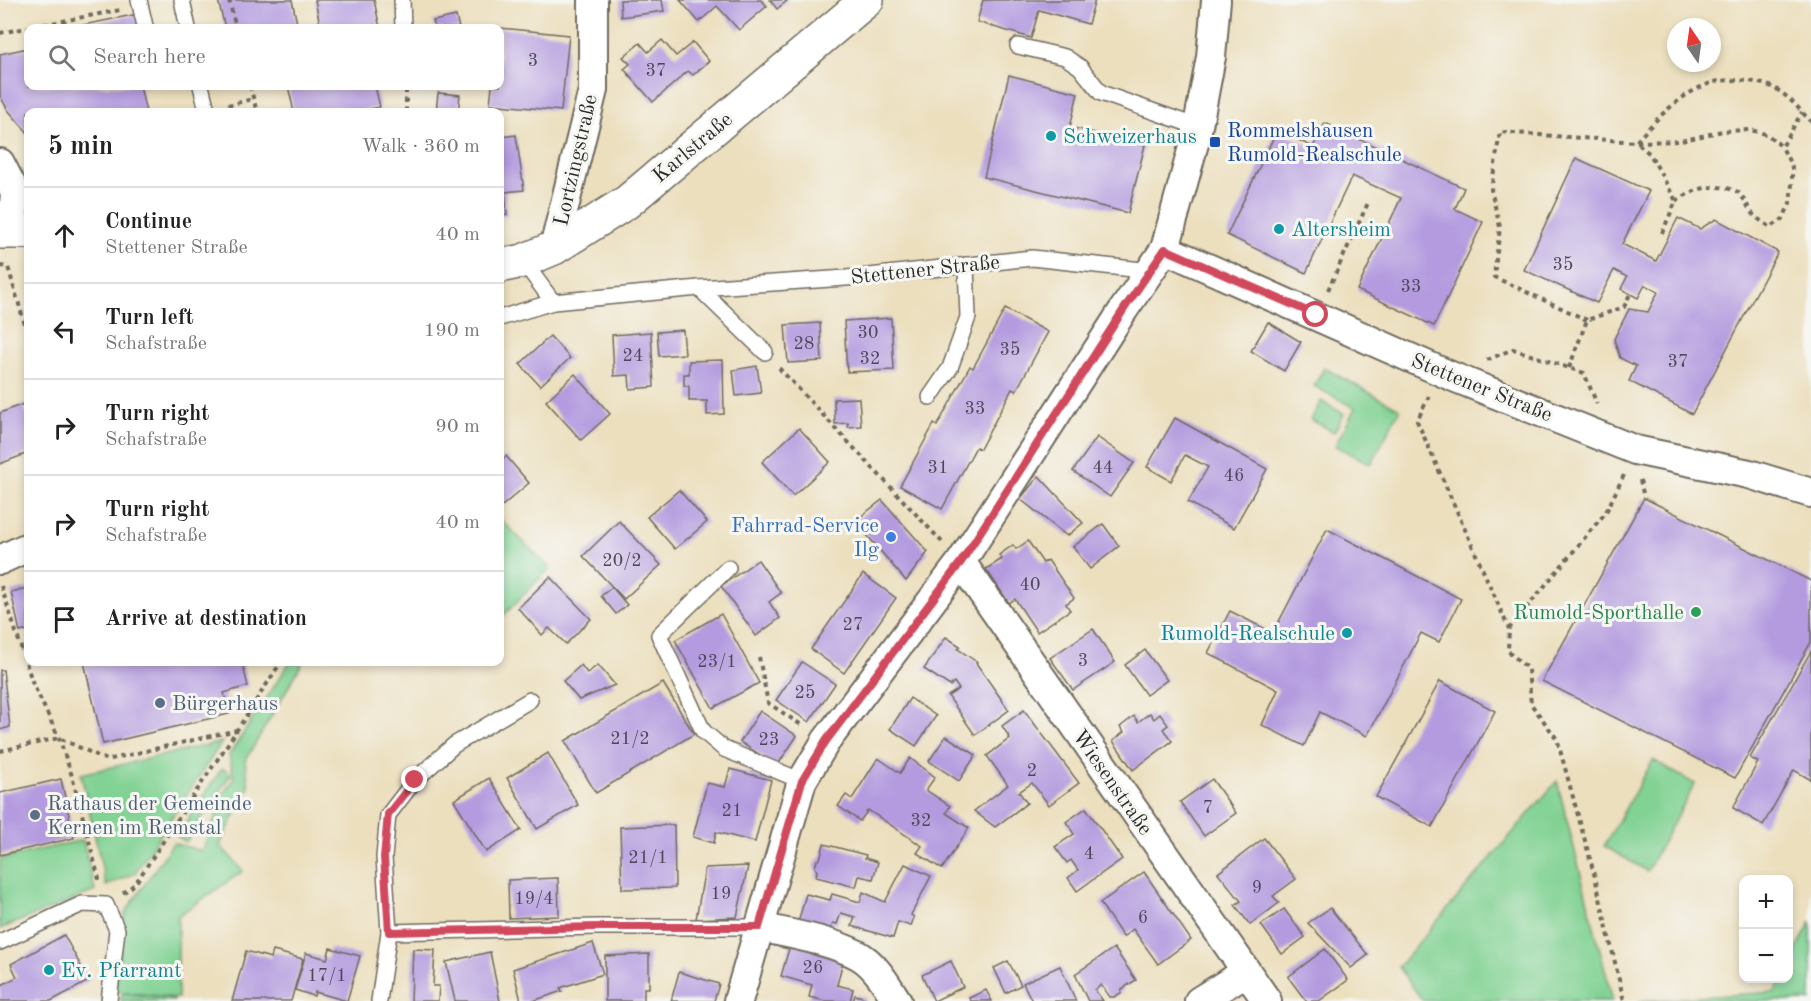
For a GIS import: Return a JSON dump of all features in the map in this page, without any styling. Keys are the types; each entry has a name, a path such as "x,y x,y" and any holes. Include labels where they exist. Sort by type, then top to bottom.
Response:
{"main road":[{"name":"Karlstraße","path":"511,263 554,248 627,202 867,0"}],"street":[{"name":"Lortzingstraße","path":"554,248 593,90 593,0"},
{"path":"738,1001 802,781 826,741 961,562 1158,260 1198,127 1211,57 1216,0"},
{"path":"0,163 15,192 14,232"},
{"name":"Stettener Straße","path":"1158,260 1316,315 1446,373 1624,445 1749,474 1811,493"},
{"path":"0,560 24,549"},
{"name":"Wiesenstraße","path":"961,562 1267,1001"},
{"path":"759,927 820,942 859,956 884,979 897,1001"},
{"path":"1199,1001 1245,972"}],"lane":[{"path":"182,0 187,24"},
{"path":"402,0 404,24"},
{"path":"140,3 145,24"},
{"path":"1018,46 1065,57 1080,67 1101,93 1198,127"},
{"path":"202,90 206,108"},
{"name":"Stettener Straße","path":"504,317 553,302 699,288 860,277 1032,258 1158,260"},
{"path":"511,263 553,302"},
{"path":"930,396 950,368 968,317 966,265"},
{"path":"699,288 765,352"},
{"path":"728,568 659,635 703,731 724,750 802,781"},
{"path":"379,1001 389,932 384,857 388,814 415,780 454,746 530,700"},
{"path":"0,942 82,904 106,905 117,930 109,1001"},
{"path":"389,932 597,927 759,927"}],"path":[{"path":"229,0 235,24"},
{"path":"42,24 140,3"},
{"path":"0,33 24,28"},
{"path":"1636,142 1655,120 1690,92 1712,82 1734,80 1757,82 1774,88 1796,105 1811,122"},
{"path":"251,90 256,108"},
{"path":"406,90 406,108"},
{"path":"1782,147 1802,112"},
{"path":"1630,294 1624,307 1587,320 1494,277 1500,227 1491,190 1500,132 1636,142 1681,141 1722,131 1751,130 1768,135 1782,147 1792,167 1790,203 1783,219 1771,227 1752,213 1737,191 1720,187 1704,188 1676,201 1662,233"},
{"path":"1636,142 1650,154 1676,201"},
{"path":"1316,315 1368,203"},
{"path":"0,266 8,267 24,321"},
{"path":"1569,368 1587,320"},
{"path":"1509,629 1606,512 1624,445 1584,373 1512,349 1446,373 1417,421 1509,629 1508,651 1528,669 1532,704 1557,739 1595,877 1624,1001"},
{"path":"765,352 961,562"},
{"path":"0,582 24,656"},
{"path":"759,657 768,703 826,741"},
{"path":"27,666 33,684 59,738 72,776 106,905 135,884 278,666"},
{"path":"0,751 59,738 107,760 237,730"}],"green space":[{"path":"1324,368 1400,409 1371,464 1335,446 1355,408 1314,386"},
{"path":"1321,401 1344,414 1334,432 1311,420"},
{"path":"504,523 550,568 504,615"},
{"path":"287,666 301,666 245,761 249,787 220,845 243,871 178,916 178,998 116,991 125,913 173,843 202,851 219,809 214,807 234,778 229,755"},
{"path":"222,742 135,873 106,886 81,774"},
{"path":"1653,760 1695,784 1647,871 1604,846"},
{"path":"222,768 231,774 186,842 177,836"},
{"path":"1557,781 1613,1001 1423,1001 1398,967"},
{"path":"83,840 95,891 0,929 0,859"},
{"path":"1811,921 1811,1001 1638,1001 1775,992 1780,983 1793,983 1793,957"},
{"path":"122,993 174,999 174,1001 121,1001"}],"building":[{"path":"218,0 292,0 297,24 224,24"},
{"path":"315,0 374,0 379,24 320,24"},
{"path":"620,0 662,0 664,11 621,17"},
{"path":"680,0 761,0 767,6 739,30 717,6 699,22"},
{"path":"770,0 788,0 777,9"},
{"path":"983,0 1095,0 1088,24 1039,10 1031,38 977,22"},
{"path":"138,14 140,24 88,24"},
{"path":"456,16 458,24 434,24 433,21"},
{"path":"504,28 569,35 561,111 490,104 492,90 504,90"},
{"path":"662,40 676,56 693,42 709,61 693,75 688,71 653,102 624,69 630,64 623,57 640,43 648,52"},
{"path":"24,49 24,90 141,90 145,108 24,108 24,128 8,110 0,96 0,54"},
{"name":"Schweizerhaus","path":"1009,75 1078,93 1070,127 1145,145 1128,213 984,177"},
{"path":"289,90 376,90 380,107 375,108 293,108"},
{"path":"438,93 460,95 458,108 436,108"},
{"name":"Altersheim","path":"1325,123 1464,188 1455,209 1483,222 1434,326 1357,290 1401,198 1352,176 1306,273 1227,235 1277,130 1313,147"},
{"path":"516,135 524,190 505,192 507,215 504,215 504,136"},
{"path":"1576,158 1649,191 1622,244 1656,261 1678,218 1700,229 1716,219 1778,252 1692,414 1629,381 1636,366 1620,358 1614,339 1629,309 1648,312 1658,292 1645,285 1638,298 1621,289 1627,277 1614,270 1597,303 1524,270"},
{"path":"1005,309 1048,332 1016,391 1012,389 980,449 976,447 942,509 900,486 934,424 937,426 970,366 973,368"},
{"path":"891,318 894,370 847,372 844,321"},
{"path":"1268,322 1301,342 1284,371 1251,351"},
{"path":"820,323 822,361 788,363 785,325"},
{"path":"683,330 685,354 659,356 657,332"},
{"path":"651,332 654,387 630,389 629,375 614,376 612,335"},
{"path":"550,336 570,358 540,386 520,364"},
{"path":"723,360 724,414 707,415 707,401 689,401 689,386 684,386 684,374 689,374 689,361"},
{"path":"757,366 761,393 736,396 733,370"},
{"path":"575,374 610,414 581,440 546,401"},
{"path":"859,398 861,426 848,427 848,423 835,424 834,399"},
{"path":"23,404 24,407 24,455 0,464 0,413"},
{"path":"1175,418 1267,469 1234,528 1188,502 1208,467 1185,455 1171,481 1147,467"},
{"path":"799,428 830,462 793,496 762,462"},
{"path":"1097,437 1134,463 1110,497 1073,471"},
{"path":"506,456 529,483 504,504 504,458"},
{"path":"1039,476 1083,523 1067,536 1020,499"},
{"path":"679,490 707,522 675,549 647,517"},
{"name":"Rumold-Sporthalle","path":"1644,498 1811,581 1811,642 1735,778 1542,681"},
{"name":"Fahrrad-Service Ilg","path":"882,500 928,552 906,581 855,521"},
{"path":"619,521 661,565 624,599 583,556"},
{"path":"1103,524 1119,546 1090,569 1073,547"},
{"name":"Rumold-Realschule","path":"1327,529 1461,599 1439,642 1421,633 1367,736 1320,712 1304,746 1262,725 1278,690 1208,653 1230,611 1273,633"},
{"path":"1028,541 1043,563 1048,560 1074,598 1066,604 1070,610 1037,632 1015,599 1009,603 986,569 1002,559 999,555 1013,545 1016,549"},
{"path":"758,560 781,593 769,602 780,618 756,636 721,586"},
{"path":"863,574 896,598 844,673 811,649"},
{"path":"550,577 591,619 566,644 549,628 542,635 518,608"},
{"path":"612,587 627,605 616,614 601,596"},
{"path":"24,589 24,631 20,632 11,592"},
{"path":"721,614 759,683 713,708 675,640"},
{"path":"1093,629 1115,662 1073,690 1050,658"},
{"path":"946,637 960,646 958,649 977,662 1009,710 975,735 948,696 959,689 954,682 950,686 924,669"},
{"path":"1145,650 1167,680 1146,695 1125,665"},
{"path":"1811,651 1811,780 1794,770 1763,825 1733,808 1758,762 1750,758"},
{"path":"802,662 835,684 809,722 776,700"},
{"path":"581,665 587,673 598,665 615,685 579,700 563,681"},
{"name":"Bürgerhaus","path":"85,666 243,666 248,686 224,693 229,714 103,744"},
{"path":"0,670 3,670 10,727 0,730"},
{"path":"1440,681 1495,711 1432,827 1376,797"},
{"path":"663,683 694,734 596,793 565,741"},
{"path":"910,698 936,716 916,746 890,729"},
{"path":"1024,710 1079,783 1049,805 1032,783 1019,792 1027,803 995,827 974,811 1008,785 987,756 1010,738 1002,726"},
{"path":"760,711 797,736 777,766 740,742"},
{"path":"1150,713 1154,719 1160,714 1168,725 1163,729 1172,741 1133,770 1113,741 1124,732 1120,727 1134,716 1138,722"},
{"path":"946,736 976,755 959,781 929,761"},
{"path":"548,753 578,805 537,829 507,778"},
{"path":"878,758 900,773 910,758 935,777 926,790 950,806 946,813 969,828 942,869 917,853 922,846 868,810 860,821 838,806 846,795 852,799"},
{"path":"730,769 771,780 755,842 716,832 714,843 693,837 707,783 725,787"},
{"path":"489,778 521,830 486,852 454,800"},
{"name":"Rathaus der Gemeinde Kernen im Remstal","path":"61,779 74,838 0,855 0,793"},
{"path":"1212,779 1236,813 1204,836 1180,802"},
{"path":"1086,808 1122,859 1077,891 1068,878 1078,870 1071,860 1067,863 1055,847 1074,834 1066,822"},
{"path":"674,825 675,888 622,889 620,827"},
{"path":"1264,838 1296,879 1273,896 1279,903 1250,925 1235,905 1241,901 1218,873"},
{"path":"824,844 866,855 865,858 878,862 873,879 859,876 856,887 816,877 815,867"},
{"path":"905,864 931,876 911,915 914,917 911,926 898,922 893,938 852,926 855,917 841,913 837,924 833,923 830,932 798,923 806,894 830,900 832,894 860,902 863,892 885,902"},
{"path":"748,866 737,917 696,919 705,868"},
{"path":"1144,872 1191,940 1158,964 1133,929 1123,937 1100,903"},
{"path":"558,878 559,916 509,918 508,880"},
{"path":"1330,908 1368,955 1351,968 1308,923"},
{"path":"1284,909 1305,937 1282,954 1261,925"},
{"name":"Ev. Pfarramt","path":"64,935 89,981 51,1001 0,1001 0,986 17,977 11,964"},
{"path":"791,942 844,957 837,985 853,989 850,1001 825,1001 809,997 812,985 781,976"},
{"path":"593,943 603,974 560,988 562,991 533,1001 521,1001 513,969"},
{"path":"330,948 360,956 347,1001 315,992 314,996 295,990 306,953 327,959"},
{"path":"1114,948 1136,980 1114,997 1110,997 1101,985 1095,990 1103,1001 1088,1001 1075,974"},
{"path":"413,949 435,950 433,986 439,986 438,1001 411,1001"},
{"path":"1325,949 1348,980 1319,1001 1306,1001 1288,977"},
{"path":"246,951 271,958 273,951 303,959 291,1001 232,1001"},
{"path":"490,952 500,1001 455,1001 446,962"},
{"path":"649,954 649,988 644,988 644,1001 605,1001 605,956"},
{"path":"951,961 963,987 934,1001 922,975"},
{"path":"1008,961 1021,985 1006,993 994,968"},
{"path":"1060,966 1076,1001 1032,1001 1023,983"},
{"path":"679,972 719,984 714,1001 671,1001"},
{"path":"986,990 992,1001 971,1001 969,998"},
{"path":"855,995 866,998 865,1001 853,1001"}],"place":[{"name":"Schweizerhaus","path":"1051,136"},
{"name":"Rommelshausen Rumold-Realschule","path":"1215,142"},
{"name":"Altersheim","path":"1279,229"},
{"name":"Fahrrad-Service Ilg","path":"891,537"},
{"name":"Rumold-Sporthalle","path":"1696,612"},
{"name":"Rumold-Realschule","path":"1347,633"},
{"name":"Bürgerhaus","path":"160,703"},
{"name":"Rathaus der Gemeinde Kernen im Remstal","path":"35,815"},
{"name":"Ev. Pfarramt","path":"49,970"}],"route":[{"path":"415,780 388,814 384,857 389,932 597,927 759,927 802,781 826,741 961,562 1165,249 1316,315"}]}
